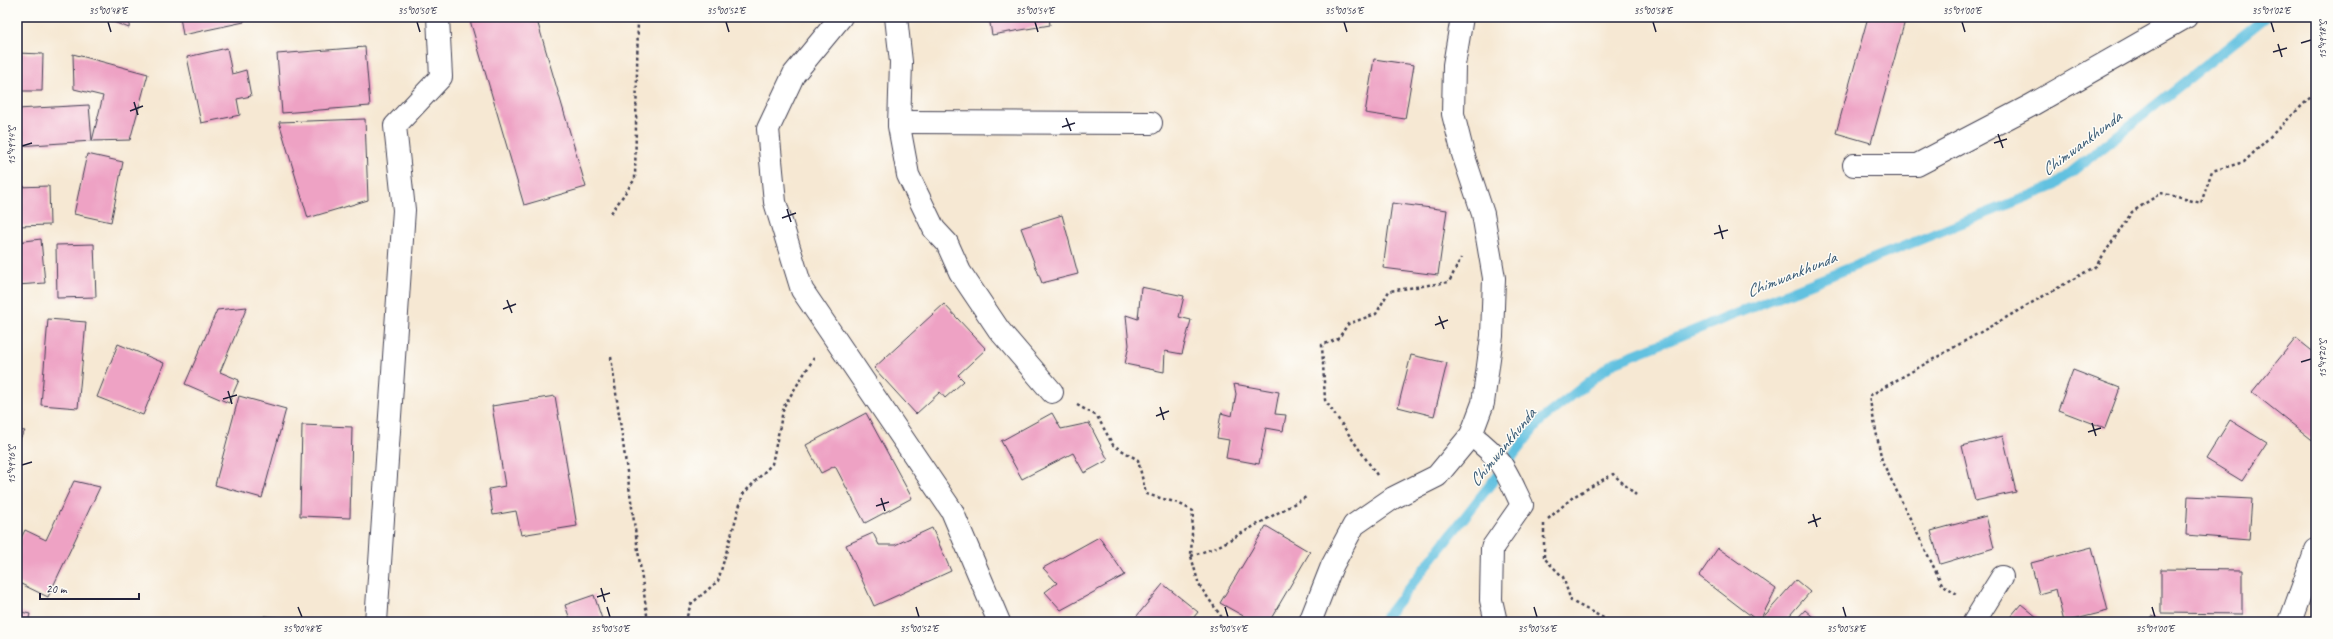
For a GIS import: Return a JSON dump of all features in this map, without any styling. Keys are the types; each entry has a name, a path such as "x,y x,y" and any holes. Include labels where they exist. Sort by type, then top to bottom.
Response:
{"street":[{"path":"376,622 404,210 396,126 441,77 438,17"},
{"path":"840,17 794,74 768,129 775,202 802,290 952,510 999,622"},
{"path":"896,17 901,62 899,122 908,175 934,229 947,243 960,272 1000,330 1052,392"},
{"path":"1310,622 1332,566 1354,525 1393,498 1437,476 1471,435 1483,403 1492,336 1494,278 1483,214 1463,154 1453,114 1454,65 1462,17"},
{"path":"1854,165 1916,164 2030,106 2186,17"},
{"path":"899,122 1151,123"},
{"path":"1471,435 1491,450 1510,474 1522,505 1492,548 1491,600 1496,622"},
{"path":"2290,622 2316,550"},
{"path":"1978,617 2002,577"}],"path":[{"path":"611,212 636,179 638,17"},
{"path":"1978,617 1942,584 1882,461 1870,396 2096,266 2132,212 2161,192 2201,202 2212,171 2244,162 2316,92"},
{"path":"1393,498 1325,400 1322,345 1338,339 1348,324 1376,314 1389,291 1449,282"},
{"path":"685,622 691,604 718,581 743,494 772,464 784,406 830,332"},
{"path":"611,357 648,622"},
{"path":"1052,392 1097,416 1113,445 1138,460 1146,494 1178,503 1193,511 1191,556 1199,585 1225,622"},
{"path":"1610,622 1571,601 1563,577 1544,558 1544,522 1573,496 1614,474 1636,495"},
{"path":"1191,556 1217,547 1306,497"},
{"path":"1522,505 1544,522"}],"building":[{"path":"101,17 130,17 129,28"},
{"path":"180,17 243,17 244,22 183,35"},
{"path":"469,17 536,17 586,187 524,205"},
{"path":"989,17 1049,17 1050,25 992,35"},
{"path":"1868,17 1906,17 1871,143 1836,133"},
{"path":"365,47 370,106 282,113 277,54"},
{"path":"227,48 232,74 246,70 251,96 237,99 240,115 201,123 187,57"},
{"path":"17,53 43,54 42,91 17,91"},
{"path":"73,54 148,74 130,140 92,141 103,96 74,89"},
{"path":"1374,59 1414,65 1405,119 1365,113"},
{"path":"89,105 92,141 17,146 17,109"},
{"path":"365,119 368,200 308,218 279,122"},
{"path":"87,154 123,162 111,222 74,214"},
{"path":"49,186 50,225 17,226 17,187"},
{"path":"1392,203 1447,210 1438,275 1383,268"},
{"path":"1062,215 1078,274 1042,283 1021,228"},
{"path":"41,239 45,283 17,285 17,242"},
{"path":"94,244 96,297 57,298 56,245"},
{"path":"1141,287 1184,296 1179,317 1191,320 1182,354 1165,351 1164,372 1125,364 1129,345 1126,315 1138,319"},
{"path":"944,304 986,349 958,375 964,381 945,398 940,392 916,414 874,368"},
{"path":"247,307 220,372 239,380 229,403 185,384 217,310"},
{"path":"48,319 86,322 78,408 41,405"},
{"path":"2296,338 2316,354 2316,443 2252,392"},
{"path":"118,344 164,363 143,415 97,397"},
{"path":"1411,355 1447,363 1434,416 1398,407"},
{"path":"2073,370 2120,388 2105,428 2058,410"},
{"path":"1234,384 1279,392 1275,414 1286,415 1283,431 1266,428 1259,464 1226,458 1229,440 1217,438 1221,413 1232,416 1236,394"},
{"path":"239,396 286,409 262,498 215,485"},
{"path":"555,396 577,526 521,535 516,511 493,515 489,489 505,486 492,406"},
{"path":"866,413 912,498 865,523 835,466 821,473 806,445"},
{"path":"1052,413 1061,429 1089,423 1108,460 1084,473 1073,453 1022,479 1001,441"},
{"path":"2230,420 2267,443 2242,481 2206,459"},
{"path":"302,425 352,427 350,518 300,516"},
{"path":"17,430 25,431 17,443"},
{"path":"2003,436 2016,492 1975,501 1962,446"},
{"path":"74,481 100,487 48,597 17,582 17,546 25,530 46,540"},
{"path":"2188,496 2252,499 2249,540 2186,535"},
{"path":"1986,516 1994,548 1940,564 1931,531"},
{"path":"1266,526 1310,552 1269,622 1254,622 1220,603"},
{"path":"932,528 951,571 874,606 846,545 873,533 879,545 895,545"},
{"path":"1099,537 1125,575 1061,610 1045,592 1057,583 1043,568"},
{"path":"2092,547 2108,611 2064,622 2056,589 2039,594 2031,563"},
{"path":"1718,548 1776,589 1759,622 1699,576"},
{"path":"2161,569 2242,570 2242,614 2161,613"},
{"path":"1796,580 1810,592 1784,622 1759,622"},
{"path":"1163,584 1198,612 1190,622 1132,622"},
{"path":"594,595 603,622 571,622 565,605"},
{"path":"2021,604 2043,622 2006,622"},
{"path":"1805,610 1819,622 1794,622"},
{"path":"17,611 30,614 28,622 17,622"},
{"path":"264,616 326,621 326,622 264,622"},
{"path":"2151,616 2170,622 2149,622"}],"waterway":[{"name":"Chimwankhunda","path":"1382,622 1541,420 1613,363 2054,186 2266,17"}]}
